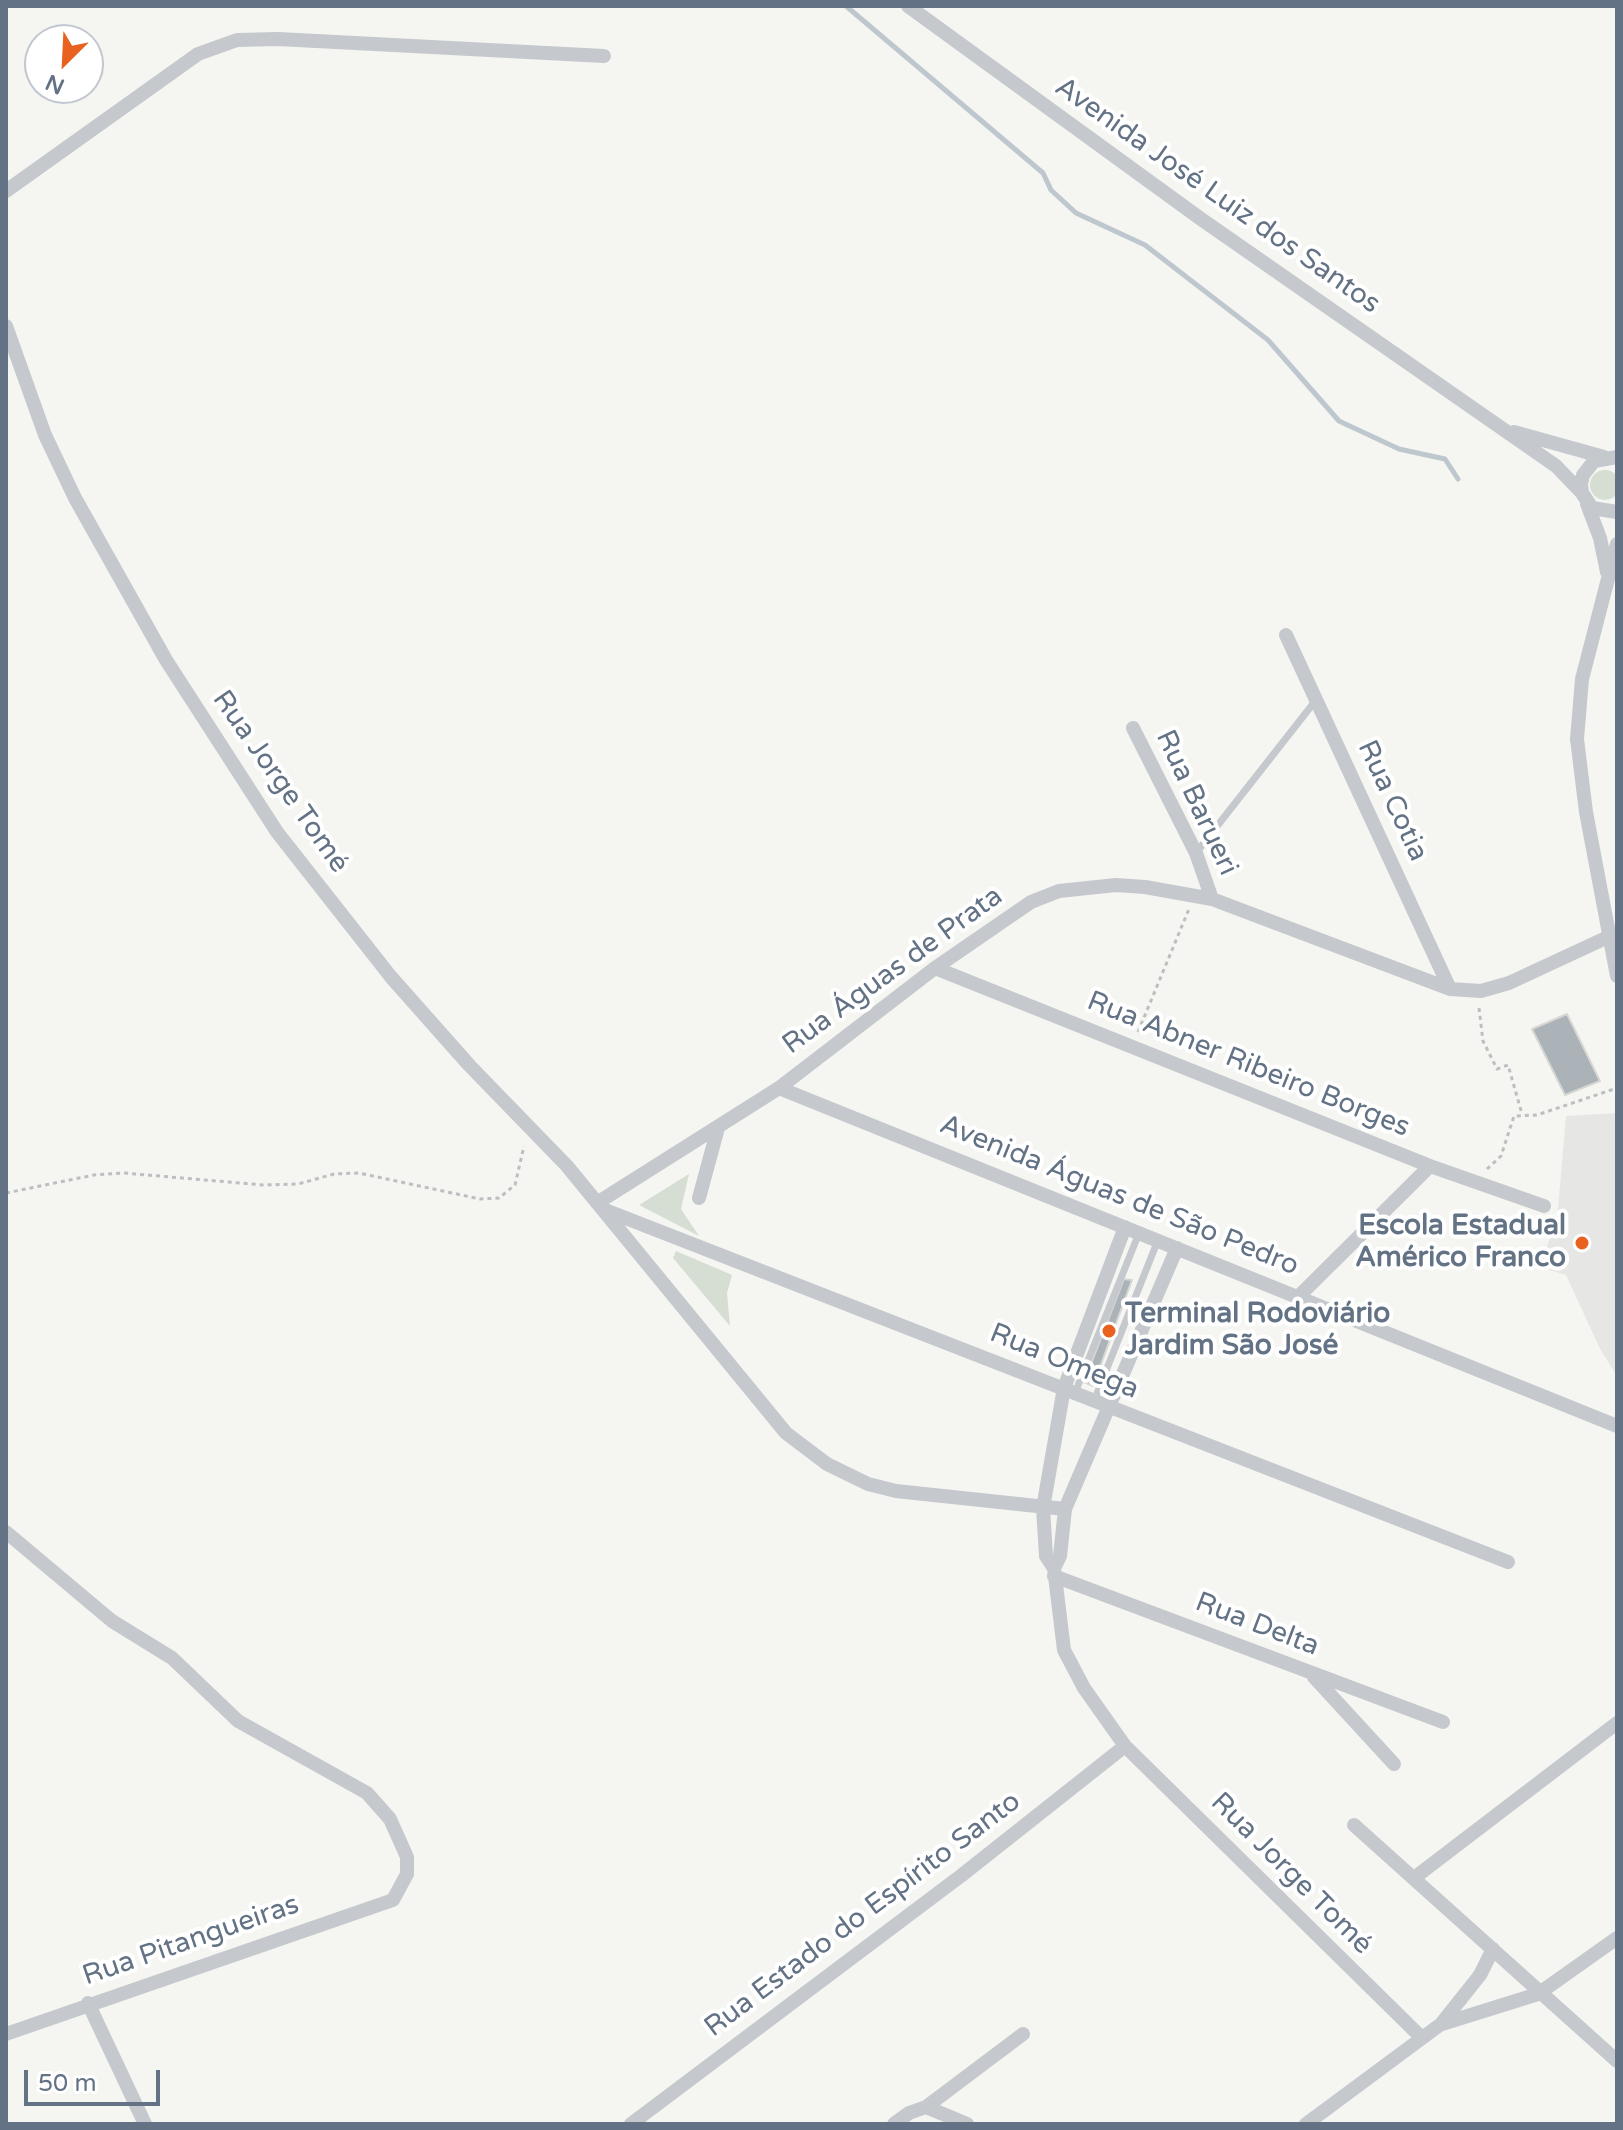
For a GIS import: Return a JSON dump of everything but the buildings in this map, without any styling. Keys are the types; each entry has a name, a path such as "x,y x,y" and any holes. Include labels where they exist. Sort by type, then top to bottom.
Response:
{"street":[{"name":"Avenida José Luiz dos Santos","path":"908,6 1201,219 1556,466 1584,497"},
{"path":"6,191 198,54 237,40 278,39 604,56"},
{"name":"Rua Jorge Tomé","path":"6,326 45,435 75,498 166,660 277,832 391,977 599,1206 786,1433 827,1464 868,1484 896,1491 1065,1509"},
{"name":"Avenida José Luiz dos Santos","path":"1499,427 1613,457"},
{"path":"1607,576 1600,538 1584,497 1588,467 1613,457"},
{"path":"1584,497 1601,512 1617,512"},
{"path":"1617,544 1582,679 1577,739 1586,812 1617,976"},
{"name":"Rua Cotia","path":"1286,635 1450,989"},
{"name":"Rua Barueri","path":"1133,728 1196,853 1212,899"},
{"name":"Rua Águas de Prata","path":"599,1206 779,1088 935,968 1031,902 1059,891 1116,885 1212,899 1450,989 1481,991 1509,983 1608,937"},
{"name":"Rua Abner Ribeiro Borges","path":"935,968 1430,1166 1544,1206"},
{"name":"Avenida Águas de São Pedro","path":"779,1088 1617,1426"},
{"path":"699,1198 718,1128"},
{"path":"1298,1297 1430,1166"},
{"name":"Rua Omega","path":"599,1206 1508,1562"},
{"path":"1054,1572 1046,1556 1043,1508 1069,1391 1125,1227"},
{"path":"1054,1572 1060,1556 1065,1509 1177,1248"},
{"name":"Rua Pitangueiras","path":"6,1532 112,1621 172,1658 238,1721 367,1793 390,1819 407,1857 407,1874 393,1900 88,2003 6,2034"},
{"name":"Rua Jorge Tomé","path":"1054,1572 1064,1650 1084,1688 1125,1746 1422,2038"},
{"name":"Rua Delta","path":"1054,1572 1311,1674 1443,1722"},
{"path":"1311,1674 1394,1764"},
{"path":"1414,1878 1617,1723"},
{"name":"Rua Estado do Espírito Santo","path":"631,2124 962,1875 1125,1746"},
{"path":"1354,1825 1493,1949 1538,1994 1617,2061"},
{"path":"1441,2024 1538,1994 1617,1938"},
{"path":"1306,2124 1441,2024 1480,1975 1493,1949"},
{"path":"88,2003 145,2124"},
{"path":"894,2124 909,2113 926,2107 1023,2034"},
{"path":"926,2107 967,2124"}],"lane":[{"path":"1196,853 1317,698"},
{"path":"1069,1391 1139,1233"},
{"path":"1094,1401 1158,1240"}],"path":[{"path":"1132,1046 1195,895"},
{"path":"1481,991 1478,1019 1483,1041 1497,1069 1508,1065 1522,1114"},
{"path":"1471,1180 1498,1160 1514,1116 1537,1115 1617,1088"},
{"path":"6,1193 94,1175 124,1173 263,1185 298,1184 334,1174 359,1173 480,1199 499,1198 515,1185 529,1127"}],"shaded area":[{"path":"1605,470 1616,474 1620,485 1616,496 1605,500 1594,496 1590,485 1594,474"},
{"name":"Escola Estadual Américo Franco","path":"1617,1113 1617,1376 1600,1349 1566,1275 1539,1267 1557,1220 1566,1116"},
{"path":"689,1174 681,1209 699,1236 639,1205"},
{"path":"676,1251 732,1275 727,1293 730,1326 673,1258"}],"waterway":[{"path":"846,6 1043,173 1051,190 1076,213 1145,245 1268,340 1339,421 1399,449 1445,459 1458,479"}],"place":[{"name":"Escola Estadual Américo Franco","path":"1582,1243"},
{"name":"Terminal Rodoviário Jardim São José","path":"1109,1331"}]}
